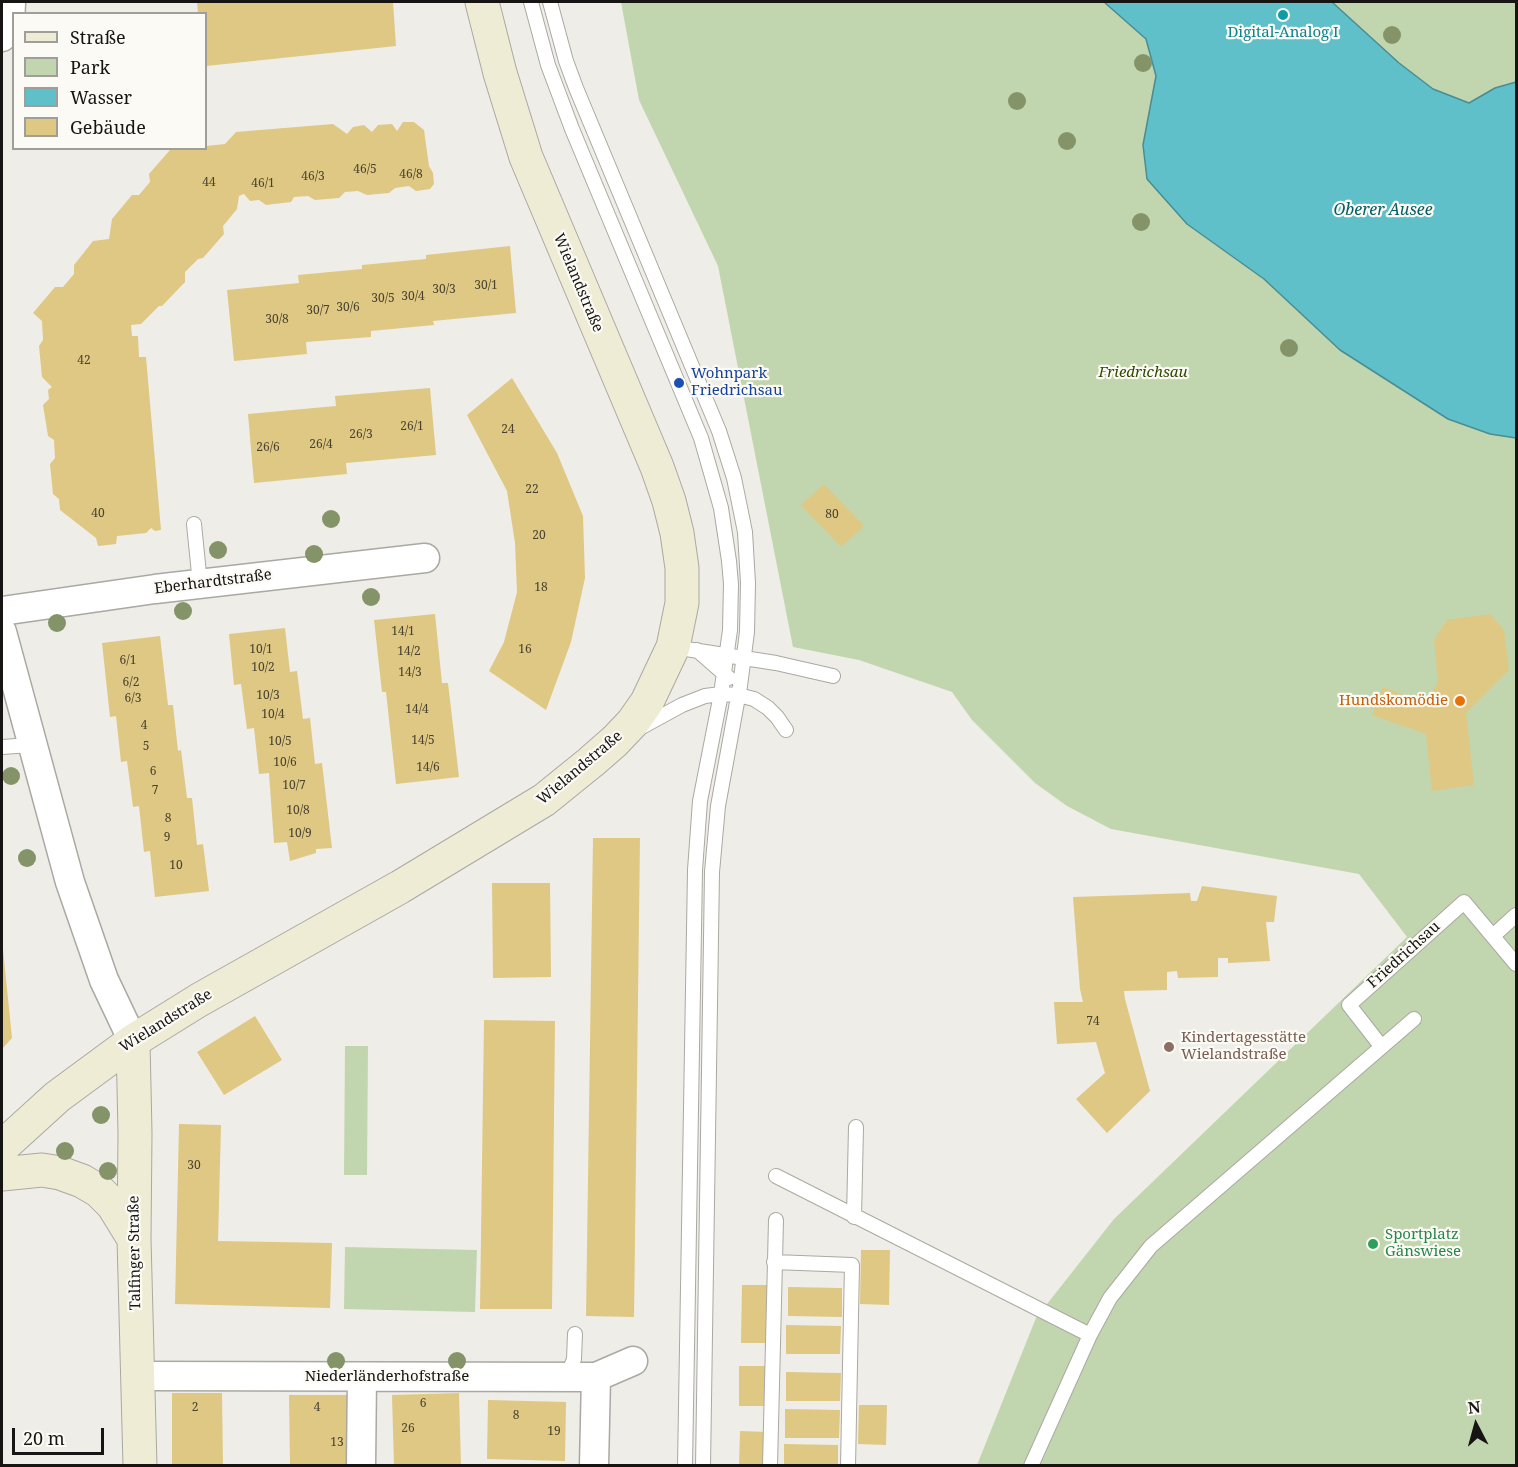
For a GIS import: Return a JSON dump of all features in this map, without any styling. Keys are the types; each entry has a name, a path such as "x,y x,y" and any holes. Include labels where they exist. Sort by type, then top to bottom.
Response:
{"street":[{"path":"2,37 10,26 10,2"},
{"name":"Wielandstraße","path":"2,1148 57,1097 133,1041 208,995 391,892 519,816 570,780 615,741 647,702 685,648 682,568 669,501 657,467 526,158 500,73 482,2"},
{"name":"Eberhardtstraße","path":"2,611 200,584 425,558"},
{"path":"2,632 9,694 31,745 77,903 104,980 133,1041"},
{"name":"Talfinger Straße","path":"133,1041 134,1239 140,1466"},
{"path":"2,1174 42,1170 82,1180 99,1191 113,1205 134,1239"},
{"name":"Niederländerhofstraße","path":"138,1376 596,1377 633,1361"},
{"path":"361,1466 362,1377"},
{"path":"594,1466 596,1377"}],"lane":[{"path":"531,2 548,65 572,129 683,392 708,458 721,508 729,561 731,607 727,654 700,801 695,870 685,1466"},
{"path":"550,2 576,88 727,453 740,505 747,558 748,609 744,657 718,806 712,872 703,1466"},
{"path":"194,524 200,584"},
{"path":"685,648 744,657 833,676"},
{"path":"685,648 724,674 739,691 768,708 786,730"},
{"path":"615,741 682,705 705,696 739,691"},
{"path":"2,747 31,745"},
{"name":"Friedrichsau","path":"1381,1046 1349,1005 1464,902 1516,964"},
{"path":"1493,936 1516,915"},
{"path":"1031,1466 1090,1335 1110,1298 1151,1246 1414,1018"},
{"path":"854,1217 856,1127"},
{"path":"776,1176 1090,1335"},
{"path":"770,1466 776,1220"},
{"path":"774,1262 852,1265 848,1466"},
{"path":"567,1377 574,1359 575,1334"}],"green space":[{"name":"Friedrichsau","path":"621,2 1516,2 1516,1465 977,1465 1036,1318 1114,1219 1407,937 1359,874 1111,829 1067,806 1035,783 972,720 952,692 859,660 793,647 718,266 639,100"},
{"path":"345,1046 368,1046 367,1175 344,1175"},
{"path":"345,1247 477,1250 475,1312 344,1309"}],"water":[{"name":"Oberer Ausee","path":"1104,2 1332,2 1399,63 1433,89 1469,103 1495,88 1516,82 1516,438 1490,434 1448,419 1340,350 1264,279 1187,224 1147,179 1143,145 1156,76 1146,39"}],"building":[{"path":"197,2 393,2 396,46 207,66 207,12 198,12"},
{"path":"403,122 414,122 424,130 429,166 433,173 434,184 430,189 416,191 409,186 395,188 389,193 367,195 358,191 345,192 339,198 315,200 308,196 294,197 291,202 266,205 259,200 250,201 244,194 241,195 237,209 223,226 224,234 203,258 198,259 185,272 185,282 141,324 131,325 132,336 138,336 139,357 146,357 161,530 155,531 151,528 146,533 117,536 116,544 98,546 96,538 60,510 59,499 53,494 50,464 55,458 54,440 48,436 43,405 49,399 48,390 52,387 42,377 39,346 43,340 42,321 33,313 55,287 63,287 74,274 74,265 93,241 109,239 112,219 132,195 139,195 150,182 149,174 170,150 207,150 207,146 225,144 236,132 333,124 347,134 353,127 364,125 372,132 378,125 392,124 397,131"},
{"path":"510,246 516,313 433,321 434,325 371,331 371,337 306,342 307,354 234,361 227,290 299,283 298,275 362,269 362,265 426,259 426,255"},
{"path":"512,378 557,453 583,516 585,578 571,642 546,710 489,671 504,642 517,592 515,543 507,491 467,415"},
{"path":"430,388 436,455 346,463 347,474 254,483 248,414 336,406 335,396"},
{"path":"824,484 864,526 841,547 801,505"},
{"path":"435,614 442,683 448,683 459,777 396,784 386,692 382,692 374,620"},
{"path":"1490,614 1504,630 1509,670 1466,713 1474,785 1432,791 1426,734 1372,715 1383,687 1424,703 1438,683 1434,640 1447,620"},
{"path":"285,628 290,672 297,671 303,719 310,718 315,764 322,763 332,848 316,849 316,853 290,861 287,842 274,843 269,773 259,774 254,728 247,729 241,684 234,685 229,634"},
{"path":"160,636 168,705 173,705 178,751 181,750 187,798 192,798 197,845 203,844 209,891 155,897 150,851 144,852 139,806 133,807 127,761 121,762 116,716 110,717 102,643"},
{"path":"593,838 640,838 634,1317 586,1316"},
{"path":"492,883 550,883 551,977 493,978"},
{"path":"1202,886 1277,896 1274,922 1266,922 1270,961 1228,963 1228,958 1218,958 1218,977 1178,978 1177,971 1167,972 1167,990 1124,991 1150,1091 1107,1133 1076,1099 1105,1073 1096,1042 1057,1044 1054,1002 1083,1002 1073,897 1190,893 1191,901 1197,901"},
{"path":"2,949 12,1038 2,1049"},
{"path":"255,1016 282,1060 224,1095 197,1052"},
{"path":"484,1020 555,1021 552,1309 480,1309"},
{"path":"179,1124 221,1125 218,1241 332,1243 330,1308 175,1304"},
{"path":"861,1250 890,1250 889,1305 860,1304"},
{"path":"742,1285 770,1285 769,1343 741,1343"},
{"path":"788,1287 842,1288 842,1317 788,1316"},
{"path":"786,1325 841,1326 840,1354 786,1354"},
{"path":"739,1366 767,1366 767,1406 739,1406"},
{"path":"786,1372 841,1373 840,1401 786,1401"},
{"path":"172,1393 222,1393 223,1466 172,1466"},
{"path":"459,1393 461,1466 394,1466 392,1395"},
{"path":"289,1395 347,1395 348,1466 290,1466"},
{"path":"488,1400 566,1402 565,1461 487,1459"},
{"path":"859,1405 887,1405 886,1445 858,1444"},
{"path":"785,1409 840,1410 839,1438 785,1438"},
{"path":"740,1431 767,1432 766,1466 739,1466"},
{"path":"784,1444 838,1445 838,1466 784,1466"}],"place":[{"name":"Digital-Analog I","path":"1283,15"},
{"name":"Wohnpark Friedrichsau","path":"679,383"},
{"name":"Hundskomödie","path":"1460,701"},
{"name":"Kindertagesstätte Wielandstraße","path":"1169,1047"},
{"name":"Sportplatz Gänswiese","path":"1373,1244"}]}
